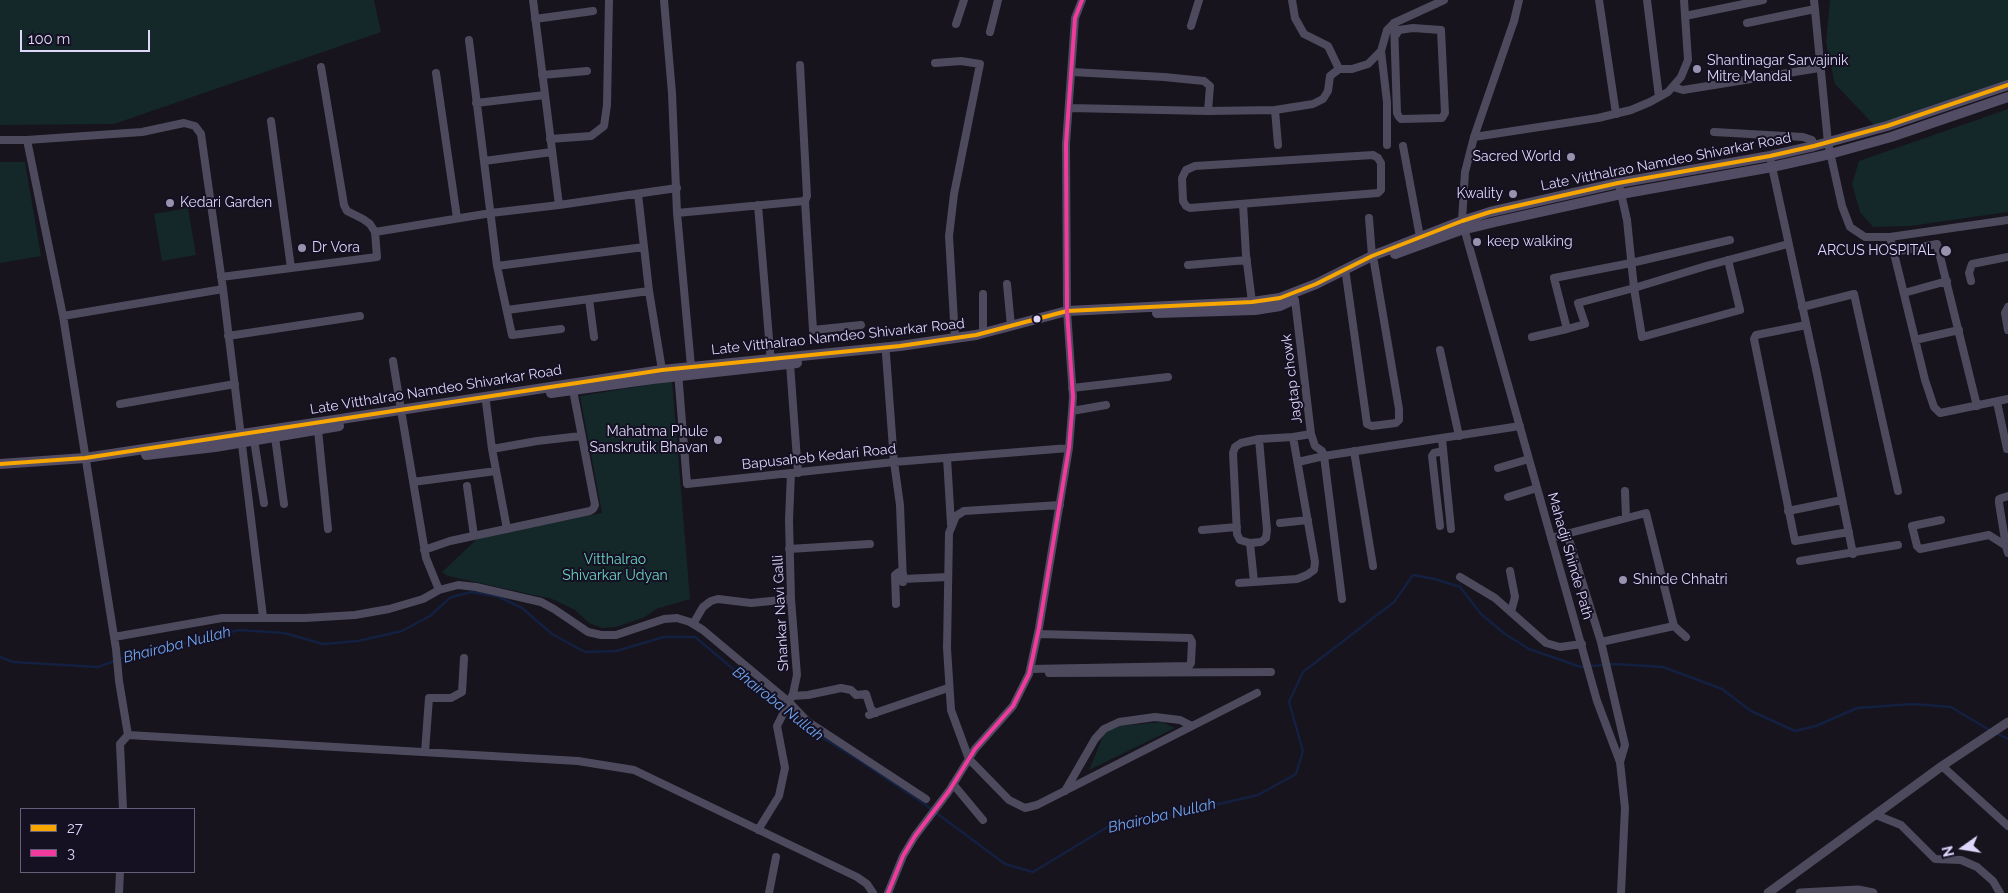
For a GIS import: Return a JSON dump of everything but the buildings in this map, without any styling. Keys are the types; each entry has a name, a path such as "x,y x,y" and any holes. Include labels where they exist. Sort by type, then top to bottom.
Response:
{"main road":[{"name":"Late Vitthalrao Namdeo Shivarkar Road","path":"0,470 242,438 662,370 678,372 692,366 771,362 790,364 936,348 982,340 1067,314 1255,310 1280,306 1346,275 1373,259 1463,225 1490,212 1618,183 1770,156 1828,143 1887,126 2008,85"},
{"name":"Late Vitthalrao Namdeo Shivarkar Road","path":"242,438 254,440 275,437 401,413 573,390 678,372 771,362 983,334 1067,314 1252,302 1280,298 1316,284 1420,237 1463,225 1772,167 1830,154 1891,137 2008,97"},
{"name":"Late Vitthalrao Namdeo Shivarkar Road","path":"0,464 85,460"}],"street":[{"path":"533,0 559,205"},
{"path":"550,140 591,136 604,126 607,105 609,0"},
{"path":"664,0 672,93 677,213 692,366"},
{"path":"956,24 964,0"},
{"path":"990,32 998,0"},
{"path":"888,893 903,856 969,759 1013,706 1030,671 1060,505 1069,448 1072,411 1067,314 1066,144 1075,18 1082,0"},
{"path":"1191,26 1200,0"},
{"path":"1292,0 1295,18 1304,34 1328,46 1339,69"},
{"path":"1387,145 1387,102 1381,51 1388,30 1394,23 1444,0"},
{"name":"Mahadji Shinde Path","path":"1519,0 1514,21 1474,137 1465,172 1463,225 1597,701 1620,762 1625,808 1621,893"},
{"path":"1599,0 1616,114"},
{"path":"1647,0 1659,97"},
{"path":"1474,137 1598,118 1631,110 1659,97 1673,87 1681,77 1688,60 1684,0"},
{"path":"1685,16 1763,0"},
{"path":"1814,0 1819,68 1828,143 1842,206 1850,227 1866,237 1890,237 2008,220"},
{"path":"1747,23 1815,9"},
{"path":"535,20 592,10"},
{"path":"1394,23 1396,35 1397,113 1399,117 1401,119 1442,118 1445,113 1441,30 1413,28 1400,30 1396,35"},
{"path":"469,40 498,266 512,335 561,329"},
{"path":"1069,108 1208,111 1275,110 1312,104 1323,99 1328,91 1330,76 1339,69 1352,69 1368,64 1381,51"},
{"path":"935,63 961,60 980,64 954,194 949,236 956,338"},
{"path":"800,65 807,196 805,201 813,330 861,325"},
{"path":"221,277 377,256 375,232 370,224 347,211 344,205 321,67"},
{"path":"1673,87 1683,90 1819,68"},
{"path":"542,75 587,71"},
{"path":"1072,72 1204,81 1210,86 1208,111"},
{"path":"436,73 457,218"},
{"path":"476,103 545,94"},
{"path":"1275,110 1278,145"},
{"path":"270,120 291,268"},
{"path":"0,140 27,140 142,132 184,123 195,126 201,134 223,289 263,617"},
{"path":"1714,132 1803,137 1812,140 1814,146"},
{"path":"27,140 63,316 128,735"},
{"path":"1404,146 1420,237"},
{"path":"484,161 552,152"},
{"path":"1374,155 1381,164 1381,190 1378,193 1243,204 1190,208 1186,206 1183,201 1182,178 1186,170 1195,166 1374,155"},
{"path":"1770,156 1853,554"},
{"path":"1618,183 1628,220 1631,264 1642,337 1740,310 1728,260"},
{"path":"375,232 491,213 677,188"},
{"path":"638,194 649,291 662,370"},
{"path":"677,213 805,201"},
{"path":"1243,204 1252,302"},
{"path":"758,206 771,362"},
{"path":"1346,275 1367,424 1372,426 1396,423 1399,420 1399,409 1373,259 1370,218"},
{"path":"1890,237 1925,380 1934,407 1940,413 2008,399"},
{"path":"1567,329 1554,278 1631,264 1730,240"},
{"path":"1532,337 1585,324 1578,303 1788,244"},
{"path":"1894,252 1937,244 1977,406"},
{"path":"498,266 644,247"},
{"path":"1971,280 1969,273 1972,264 2008,257"},
{"path":"1188,265 1247,260"},
{"path":"1904,293 1947,281"},
{"path":"1006,284 1011,326"},
{"path":"63,316 223,289"},
{"path":"507,310 649,291"},
{"path":"983,294 983,334"},
{"path":"1802,307 1854,294 1898,490"},
{"path":"589,299 594,337"},
{"name":"Jagtap chowk","path":"1295,300 1311,434 1315,446 1323,454"},
{"path":"2008,307 2005,313 2008,330"},
{"path":"228,336 360,316"},
{"path":"1806,325 1756,335 1754,339 1788,511 1795,541 1848,532"},
{"path":"1916,340 1959,330"},
{"path":"1440,350 1459,436"},
{"path":"886,354 894,462 900,505 903,578"},
{"path":"393,361 424,550 433,579 439,590"},
{"name":"Shankar Navi Galli","path":"758,830 779,796 785,768 777,726 790,699 797,675 791,598 789,520 795,473 790,364"},
{"name":"Bapusaheb Kedari Road","path":"678,372 687,484 894,462 1069,448"},
{"path":"1072,388 1168,377"},
{"path":"120,404 235,384"},
{"path":"424,550 474,536 593,509 595,505 573,390"},
{"path":"486,402 492,449 507,529"},
{"path":"1997,402 2007,449"},
{"path":"1072,411 1106,405"},
{"path":"1298,462 1323,454 1442,439 1520,426"},
{"path":"318,430 328,529"},
{"path":"1259,440 1267,530 1266,538 1261,542 1250,543 1240,540 1237,534 1233,453 1235,447 1241,443 1259,440 1293,437 1311,434"},
{"path":"492,449 556,438 581,436"},
{"path":"275,437 284,504"},
{"path":"1239,583 1297,579 1314,570 1315,562 1293,437"},
{"path":"1442,439 1451,529"},
{"path":"254,440 264,504"},
{"path":"1354,450 1372,566"},
{"path":"1440,526 1432,456 1434,453 1443,451"},
{"path":"1323,454 1342,599"},
{"path":"946,458 951,524 948,577 948,688 951,710 969,759 1009,800 1025,808 1037,805 1257,693"},
{"path":"1498,468 1529,459"},
{"path":"413,482 496,471"},
{"path":"467,486 474,536"},
{"path":"1508,497 1537,488"},
{"path":"1626,491 1626,518"},
{"path":"2007,549 1999,499 2008,496"},
{"path":"1788,511 1842,500"},
{"path":"951,524 956,516 964,511 1060,505"},
{"path":"1551,538 1646,513 1674,626 1686,637"},
{"path":"1280,523 1308,520"},
{"path":"1941,520 1912,526 1917,546 1920,549 1989,535 2007,549"},
{"path":"1202,530 1237,527"},
{"path":"1568,533 1602,642 1625,745 1620,762"},
{"path":"1250,543 1254,582"},
{"path":"790,549 870,544"},
{"path":"1800,562 1898,545"},
{"path":"1510,571 1515,597 1511,612"},
{"path":"896,604 895,575 899,572 903,578"},
{"path":"903,578 948,577"},
{"path":"1460,577 1496,598 1546,643 1560,647 1582,644"},
{"path":"114,637 199,621 263,617 305,618 355,615 389,609 423,599 439,590 458,586 476,587 541,602 588,632 601,636 616,635 664,619 677,618 703,630 790,699 807,721 926,798"},
{"path":"693,624 703,608 711,601 718,599 751,603 791,598"},
{"path":"1602,642 1674,626"},
{"path":"1030,671 1189,666 1192,663 1192,642 1190,638 1038,634"},
{"path":"425,752 429,698 451,698 462,692 464,658"},
{"path":"1030,671 1271,672"},
{"path":"790,699 841,688 851,690 856,695 866,694 872,714 948,688"},
{"path":"1065,791 1095,739 1104,729 1119,722 1155,717 1180,720 1192,726"},
{"path":"1768,893 1942,766 2008,722"},
{"path":"128,735 578,761 634,770 857,877 867,884 873,893"},
{"path":"123,808 120,744 128,735"},
{"path":"1942,766 2008,826"},
{"path":"951,788 983,820"},
{"path":"1876,815 1901,825 1936,859 1961,860 1977,867 1993,881 2000,893"},
{"path":"769,893 776,857"},
{"path":"119,893 120,873"},
{"path":"1800,893 1858,890 1873,893"}],"green space":[{"path":"0,0 374,0 381,32 114,124 0,125"},
{"path":"1830,0 2008,0 2008,80 1875,126 1835,84 1826,43"},
{"path":"2008,109 2008,212 1910,226 1873,227 1860,212 1852,184 1859,161"},
{"path":"0,162 25,162 41,256 0,263"},
{"path":"188,208 196,255 162,261 154,214"},
{"name":"Vitthalrao Shivarkar Udyan","path":"672,381 690,599 656,609 645,617 616,627 602,628 589,623 575,610 552,599 448,576 442,572 478,538 602,513 580,396"},
{"path":"1162,722 1175,728 1089,770 1107,727"}],"waterway":[{"name":"Bhairoba Nullah","path":"0,657 13,662 98,667 142,651 169,647 239,630 284,633 323,644 358,641 402,631 430,616 451,597 472,592 499,597 522,608 552,634 585,652 616,651 664,637 695,637 797,722 923,803 1005,864 1033,872 1109,826 1184,812 1258,795 1296,774 1303,751 1289,702 1303,672 1394,602 1413,575 1435,579 1460,587 1481,614 1505,634 1529,649 1581,667 1615,664 1663,667 1722,689 1751,711 1795,731 1816,726 1857,708 1913,704 1951,707 1991,731"},
{"name":"Bhairoba Nullah","path":"1996,733 2008,739"}],"transit line":[{"name":"3","path":"888,893 903,856 915,836 949,791 975,749 1013,706 1029,674 1039,628 1069,448 1073,397 1067,311 1066,144 1075,18 1082,0"},
{"name":"27","path":"0,464 85,458 662,370 900,346 976,335 1067,311 1252,302 1280,298 1316,284 1372,256 1490,212 1618,183 1770,156 1814,146 1887,126 2008,85"}],"place":[{"name":"Shantinagar Sarvajinik Mitre Mandal","path":"1697,69"},
{"name":"Sacred World","path":"1571,157"},
{"name":"Kwality","path":"1513,194"},
{"name":"Kedari Garden","path":"170,203"},
{"name":"keep walking","path":"1477,242"},
{"name":"Dr Vora","path":"302,248"},
{"name":"ARCUS HOSPITAL","path":"1946,251"},
{"name":"Mahatma Phule Sanskrutik Bhavan","path":"718,440"},
{"name":"Shinde Chhatri","path":"1623,580"}]}
